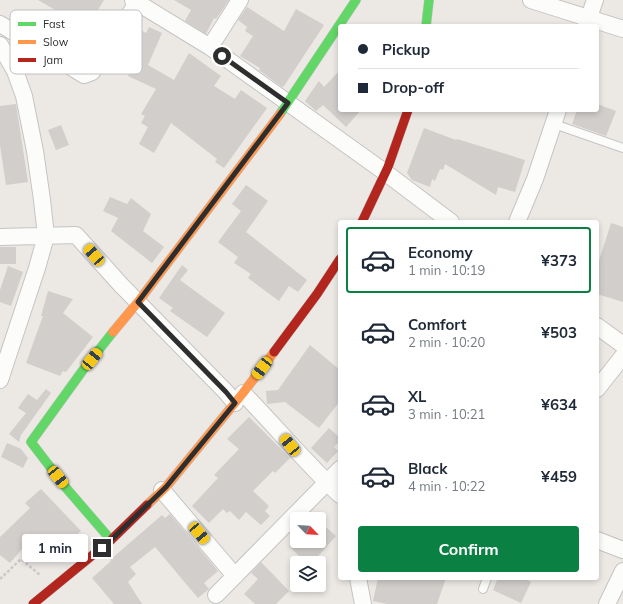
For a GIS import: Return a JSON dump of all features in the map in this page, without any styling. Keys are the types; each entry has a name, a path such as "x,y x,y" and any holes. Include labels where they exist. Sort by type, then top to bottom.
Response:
{"street":[{"path":"210,47 240,0"},
{"path":"340,24 356,0"},
{"path":"426,24 429,0"},
{"path":"531,0 587,22 597,24"},
{"path":"587,22 594,0"},
{"path":"135,2 210,47 449,220"},
{"path":"0,24 10,30"},
{"path":"599,24 623,29"},
{"path":"111,540 67,489 31,442 83,370 138,302 288,103 338,27"},
{"path":"0,45 10,62"},
{"path":"0,380 46,236 35,151 24,96 16,74"},
{"path":"363,220 397,147 407,112"},
{"path":"518,220 535,179 556,117"},
{"path":"0,237 76,235 121,285 226,392 239,398 270,421 290,445 338,493"},
{"path":"33,604 111,540 162,490 239,398 317,294 338,262"},
{"path":"599,327 623,345"},
{"path":"599,386 623,356"},
{"path":"216,595 338,471"},
{"path":"162,490 235,576"},
{"path":"599,541 623,550"},
{"path":"607,604 623,572"},
{"path":"358,580 363,604"}],"lane":[{"path":"556,117 623,148"},
{"path":"483,589 486,580"}],"path":[{"path":"0,579 21,559 44,579"}],"building":[{"path":"38,0 104,0 98,10 55,10"},
{"path":"174,0 229,0 216,19 214,18 206,34 185,21 191,10"},
{"path":"247,7 284,31 296,9 324,25 282,87 259,70 260,68 240,56 253,36 245,31 247,27 238,20"},
{"path":"149,27 162,33 148,65 174,80 189,53 221,76 214,86 235,99 241,90 267,108 224,168 215,162 217,159 171,123 154,153 139,144 148,127 141,123 145,116 141,114 156,89 128,76 129,74 142,74 142,31 146,33"},
{"path":"338,72 338,112 359,112 346,127 323,105 316,111 305,101 319,81 324,87"},
{"path":"16,104 28,182 6,185 0,145 0,106"},
{"path":"599,105 616,111 606,136 572,124 576,112 599,112"},
{"path":"61,125 69,145 56,150 48,130"},
{"path":"424,128 456,140 457,139 525,160 515,192 498,187 496,195 445,164 443,170 440,169 435,181 432,179 430,187 412,180 407,173"},
{"path":"246,185 268,201 246,232 307,280 298,292 289,286 279,301 248,278 251,274 234,263 238,257 218,242 241,211 232,204"},
{"path":"110,197 127,204 131,198 151,214 143,231 164,247 152,263 111,231 118,218 103,211"},
{"path":"611,223 623,227 623,302 599,295 599,261"},
{"path":"0,247 16,247 16,264 0,264"},
{"path":"182,265 188,270 180,280 225,313 207,337 170,311 173,308 159,298"},
{"path":"8,266 23,272 11,306 0,302 0,290"},
{"path":"48,291 73,299 63,313 93,337 66,372 63,371 60,376 26,363 43,316 41,316"},
{"path":"310,345 338,368 338,404 319,428 285,402 267,404 266,391 278,390"},
{"path":"46,389 51,393 21,435 19,442 9,434 26,413 18,408 28,394 37,400"},
{"path":"249,417 290,458 275,473 273,471 253,491 269,506 265,511 270,516 261,525 246,512 239,520 230,511 227,513 223,509 209,523 192,506 218,478 214,475 239,449 227,439"},
{"path":"329,428 338,436 338,443 334,447 338,451 327,463 311,448"},
{"path":"7,443 21,449 28,458 23,468 1,457"},
{"path":"41,489 81,531 55,555 35,534 10,563 0,555 0,537 30,508 25,503"},
{"path":"170,514 218,571 204,583 209,589 198,598 155,547 130,567 136,574 128,582 142,604 114,604 92,578 111,561 110,560 162,515 165,518"},
{"path":"326,527 336,536 326,547"},
{"path":"291,548 325,548 318,556 299,556"},
{"path":"261,562 289,591 276,604 255,604 244,594 258,579 251,573"},
{"path":"378,580 445,580 437,604 387,604 373,601"},
{"path":"497,580 527,580 531,582 521,603 493,590"}],"traffic: fast":[{"path":"340,24 356,0"},
{"path":"426,24 429,0"},
{"path":"280,114 338,27"},
{"path":"111,540 67,489 31,442 83,370 113,332"}],"traffic: slow":[{"path":"113,332 138,302 280,114"},
{"path":"147,505 166,487 243,393 274,352"}],"traffic: jam":[{"path":"363,220 388,167 407,112"},
{"path":"274,352 317,294 338,262"},
{"path":"33,604 111,540 147,505"}],"route":[{"path":"102,548 166,487 235,403 138,302 288,103 222,56"}]}
